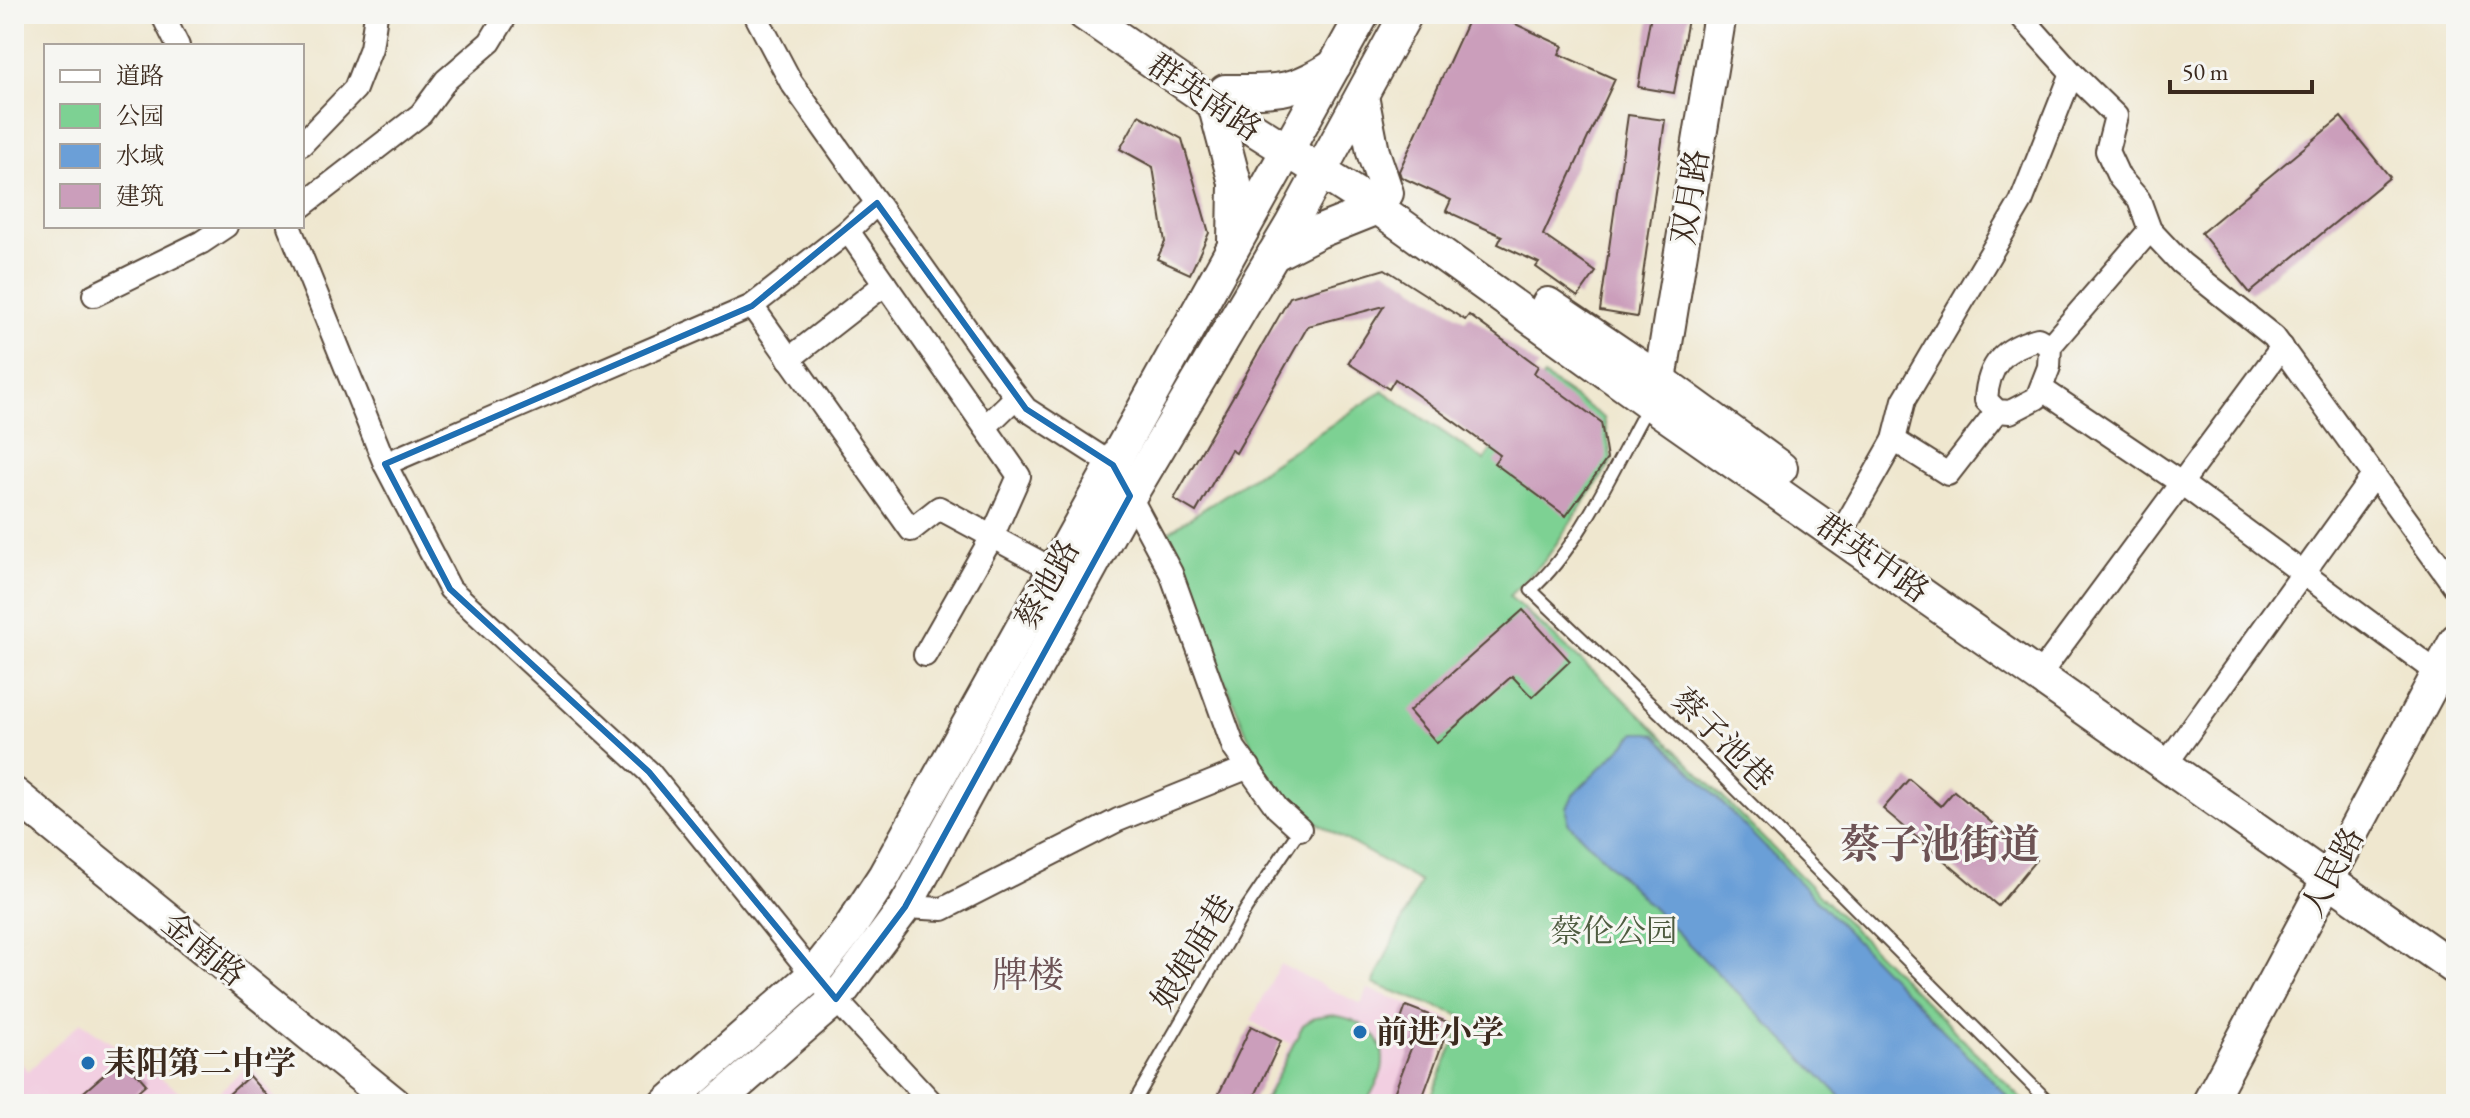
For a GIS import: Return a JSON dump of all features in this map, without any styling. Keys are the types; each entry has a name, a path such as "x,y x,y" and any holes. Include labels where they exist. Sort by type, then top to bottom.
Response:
{"street":[{"path":"162,14 177,44"},
{"path":"304,142 355,89 371,48 376,14"},
{"path":"304,204 421,114 446,80 490,42 507,14"},
{"path":"755,14 791,82 1016,397 1026,409 1113,465 1171,573 1234,748 1277,808 1300,829"},
{"name":"群英南路","path":"1084,14 1292,145"},
{"name":"群英南路","path":"1116,14 1219,98"},
{"name":"蔡池路","path":"666,1104 813,975 849,929 884,876 1363,14"},
{"name":"蔡池路","path":"715,1104 836,999 905,907 1130,496 1325,166 1406,14"},
{"name":"双月路","path":"1655,391 1720,14"},
{"path":"2019,14 2116,116 2107,151 2119,177 2139,200 2150,230 2181,263 2274,337 2456,588"},
{"path":"1234,248 1235,183 1219,98 1280,91 1307,83 1335,65"},
{"path":"1846,527 1894,440 1904,400 2021,202 2072,73"},
{"path":"1270,257 1382,200 1362,96"},
{"name":"群英中路","path":"1292,145 1382,200 2046,667 2336,874 2456,969"},
{"path":"385,464 752,306 848,231 877,203"},
{"path":"94,295 202,242 223,228"},
{"path":"290,228 385,464 450,589 649,772 813,975 933,1104"},
{"path":"2050,346 2038,339 2020,344 2000,358 1987,381 1986,390 1986,400 1997,411 2010,412 2037,398 2049,367 2050,346 2150,230"},
{"path":"848,231 1019,476 992,537 925,655"},
{"path":"789,359 885,284"},
{"path":"752,306 911,530 939,508 1054,570"},
{"path":"2046,667 2282,347"},
{"path":"2042,389 2181,483 2303,573 2447,666"},
{"path":"985,427 1016,397"},
{"path":"1894,440 1948,474 1997,411"},
{"path":"2171,757 2373,476"},
{"name":"人民路","path":"2208,1104 2336,874 2447,666 2456,640"},
{"path":"905,907 943,909 1118,820 1249,767"},
{"name":"金南路","path":"14,794 395,1104"},
{"name":"金南路","path":"14,801 374,1104"},
{"name":"群英中路","path":"2336,874 2456,947"},
{"name":"人民路","path":"2222,1104 2336,874"}],"lane":[{"name":"蔡子池巷","path":"1655,391 1565,550 1544,579 1531,590 1696,749 2051,1104"},
{"name":"娘娘庙巷","path":"1133,1104 1246,909 1300,829"}],"highlighted area":[{"path":"877,203 1026,409 1113,465 1130,496 905,907 836,999 649,772 450,589 385,464 752,306"}],"shaded area":[{"name":"前进小学","path":"1280,964 1361,1004 1368,989 1453,1020 1423,1104 1260,1104 1290,1044 1251,1021"},
{"name":"耒阳第二中学","path":"81,1022 198,1104 14,1104 14,1055 28,1071"},
{"name":"耒阳第二中学","path":"249,1064 279,1103 206,1104"}],"green space":[{"name":"蔡伦公园","path":"1544,376 1604,418 1612,461 1546,559 1509,596 1634,708 2027,1104 1428,1104 1465,1017 1373,984 1420,882 1285,805 1257,758 1164,535 1383,391 1484,460"},
{"path":"1328,1015 1360,1024 1376,1037 1381,1046 1382,1070 1366,1104 1263,1104 1303,1025 1316,1017"}],"water":[{"path":"1636,733 1656,735 2009,1098 2009,1104 1848,1104 1568,823 1567,808 1573,795"}],"building":[{"path":"1471,14 1512,14 1509,21 1563,46 1559,54 1615,79 1543,235 1596,272 1578,297 1536,267 1539,263 1498,244 1502,236 1446,211 1451,200 1401,177 1399,171"},
{"path":"1651,14 1689,14 1674,93 1638,87"},
{"path":"1139,115 1182,139 1209,233 1190,274 1157,259 1165,242 1153,167 1120,149"},
{"path":"1628,115 1665,120 1637,317 1600,311"},
{"path":"2341,117 2390,177 2250,293 2201,233"},
{"path":"1385,269 1465,320 1469,315 1538,366 1534,373 1601,422 1607,459 1566,516 1494,463 1500,455 1395,379 1389,389 1348,363 1384,306 1308,326 1236,453 1231,450 1196,512 1174,499 1290,297"},
{"path":"1523,610 1570,661 1532,697 1512,676 1437,743 1409,711"},
{"path":"1909,779 1941,806 1954,791 2036,860 1998,906 1883,809"},
{"path":"1406,1006 1450,1023 1420,1104 1390,1104 1416,1035 1398,1028"},
{"path":"1251,1026 1281,1041 1251,1104 1214,1104"},
{"path":"123,1058 146,1084 123,1104 70,1104"},
{"path":"249,1076 274,1104 218,1104"}],"place":[{"name":"前进小学","path":"1360,1032"},
{"name":"耒阳第二中学","path":"88,1063"}],"district":[{"name":"蔡子池街道","path":"1940,844"},
{"name":"牌楼","path":"1028,974"}]}
